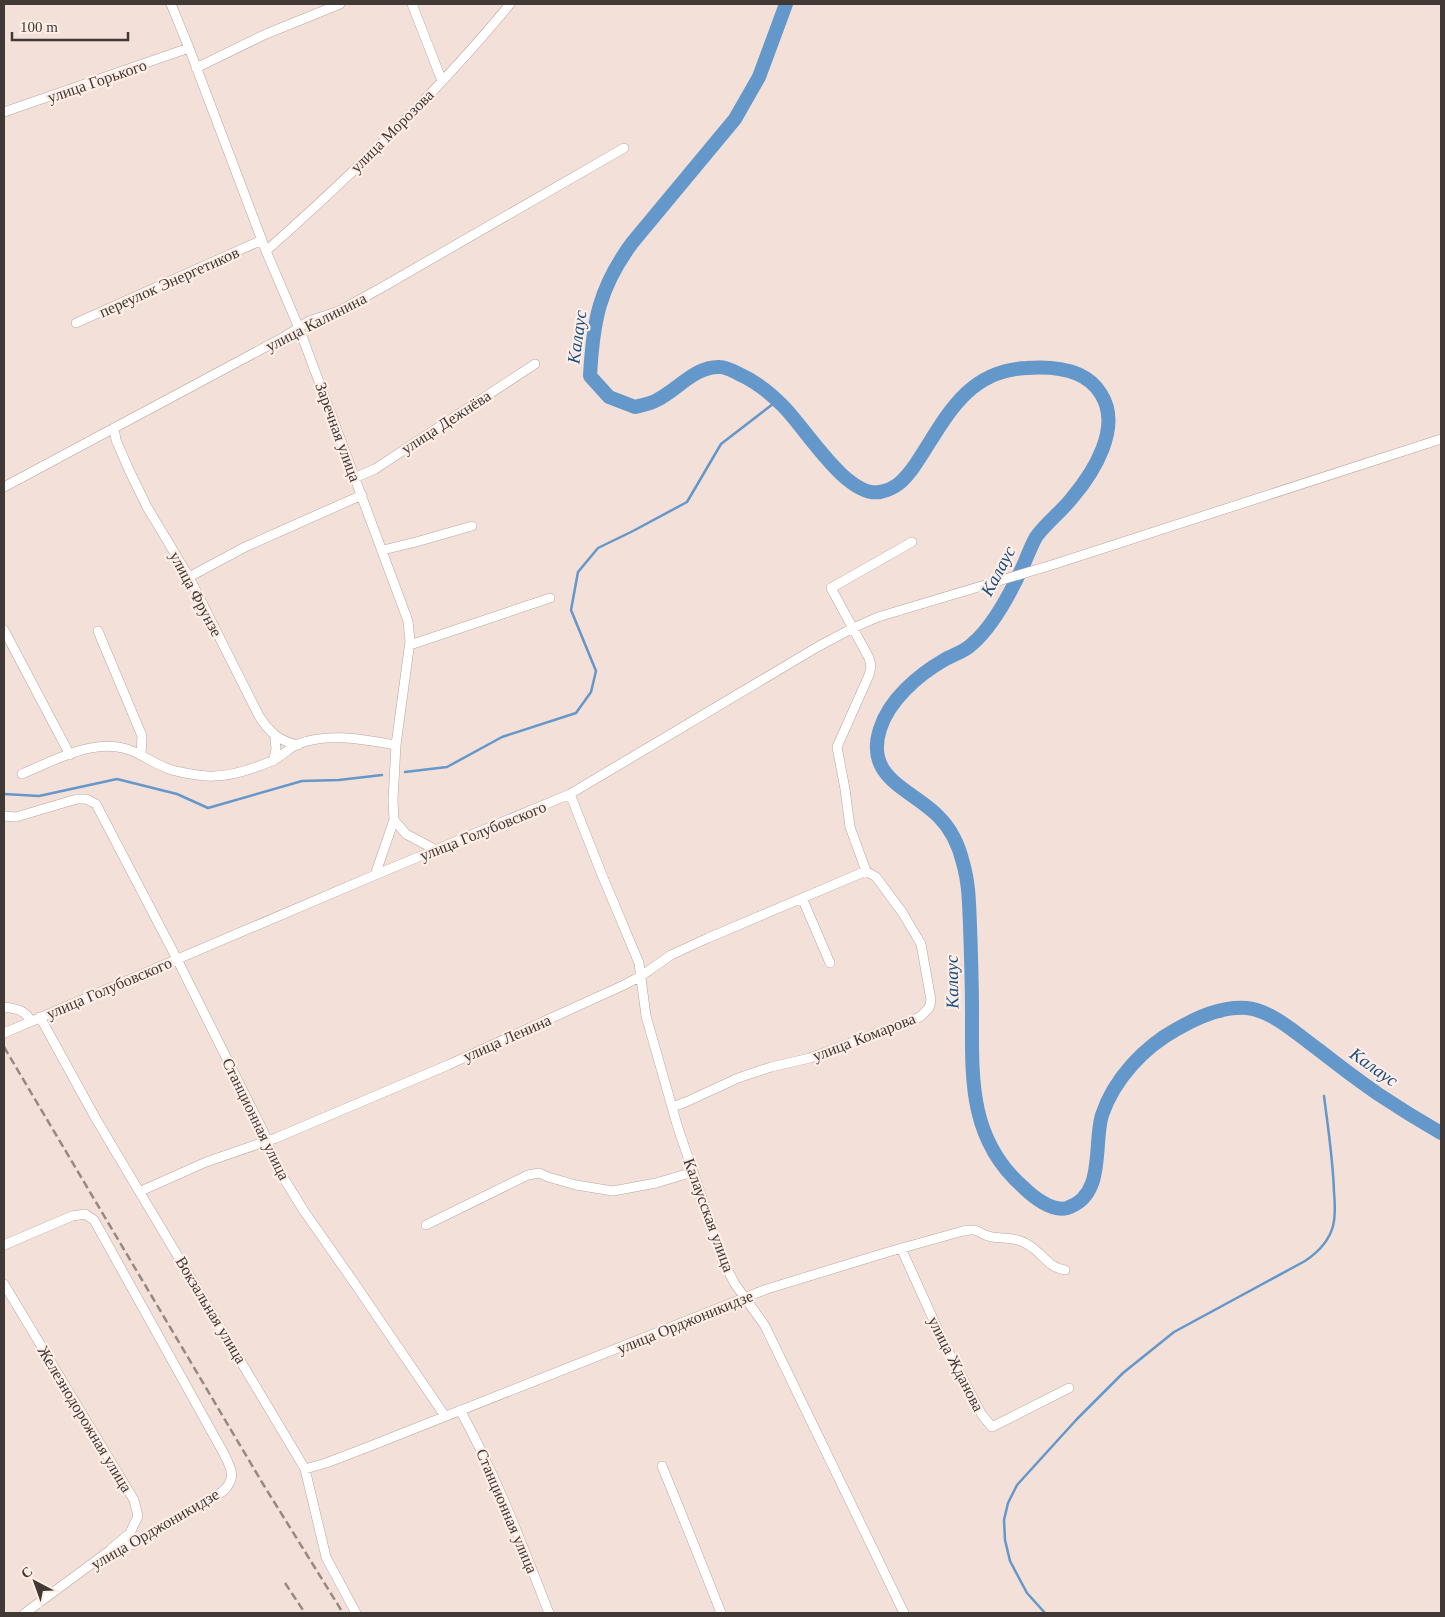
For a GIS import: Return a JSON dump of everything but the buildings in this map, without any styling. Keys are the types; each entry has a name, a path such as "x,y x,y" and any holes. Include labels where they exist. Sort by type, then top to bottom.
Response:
{"street":[{"name":"Заречная улица","path":"171,4 266,251 300,328 408,621 410,645 396,744 393,800 394,820 375,875"},
{"path":"196,68 266,34 340,4"},
{"path":"412,4 442,81"},
{"name":"улица Морозова","path":"266,251 319,204 386,138 442,81 510,4"},
{"name":"улица Горького","path":"4,112 189,48"},
{"name":"улица Калинина","path":"4,487 320,316 339,311 624,148"},
{"name":"переулок Энергетиков","path":"76,324 262,240"},
{"name":"улица Дежнёва","path":"354,478 375,469 536,364"},
{"name":"улица Фрунзе","path":"114,428 116,440 143,499 189,577 259,716 275,736"},
{"name":"улица Голубовского","path":"4,1033 570,794 818,646 878,617 1055,564 1441,439"},
{"path":"189,577 245,547 362,495"},
{"path":"383,550 472,526"},
{"name":"улица Комарова","path":"672,1107 738,1078 771,1067 810,1058 920,1017 929,1008 931,1000 921,944 902,912 876,877 866,871 850,827 837,747 869,675 870,666 869,658 831,588 912,542"},
{"path":"410,645 550,598"},
{"path":"4,630 70,754"},
{"path":"98,631 142,736 141,755"},
{"path":"275,736 298,744 335,738 358,738 396,744"},
{"path":"273,760 277,744 275,736"},
{"path":"22,774 70,754 85,749 105,746 127,748 169,769 213,777 235,773 273,760 298,744"},
{"name":"Калаусская улица","path":"570,794 618,915 636,952 646,1016 672,1107 726,1264 735,1284 765,1326 904,1613"},
{"name":"Станционная улица","path":"4,816 16,817 77,799 86,799 96,804 268,1140 276,1166 304,1212 354,1280 445,1416"},
{"path":"394,820 406,834 436,850"},
{"name":"улица Ленина","path":"141,1191 206,1162 268,1140 448,1065 624,985 641,976 671,955 866,871"},
{"path":"802,898 830,963"},
{"name":"Вокзальная улица","path":"4,1007 20,1009 36,1019 141,1191 305,1469 326,1557 356,1613"},
{"path":"426,1225 528,1175 539,1173 576,1184 613,1191 656,1183 693,1172"},
{"name":"улица Орджоникидзе","path":"4,1244 72,1216 85,1214 94,1220 223,1452 231,1468 232,1476 229,1486 222,1492 135,1544 109,1551 25,1613"},
{"name":"улица Орджоникидзе","path":"305,1469 368,1447 745,1298 901,1248 970,1229 978,1230 991,1237 1015,1238 1027,1243 1057,1269 1065,1270"},
{"name":"улица Жданова","path":"901,1248 943,1342 982,1415 992,1427 1069,1388"},
{"name":"Железнодорожная улица","path":"4,1284 134,1500 138,1516 130,1533 109,1551"},
{"name":"Станционная улица","path":"460,1410 476,1440 516,1528 549,1613"},
{"path":"662,1466 690,1531 701,1566 721,1613"}],"waterway":[{"name":"Калаус","path":"786,4 759,77 735,119 632,243 612,275 605,290 596,322 590,376 609,397 635,407 663,397 702,370 720,367 729,369 756,383 777,400 840,473 867,491 880,492 895,486 906,476 946,417 971,389 986,379 1004,371 1026,368 1058,368 1068,370 1087,379 1095,385 1101,394 1107,407 1107,435 1103,449 1089,475 1068,503 1036,537 1007,598 987,629 961,652 947,658 924,673 897,698 884,718 877,746 879,760 885,771 893,781 939,817 954,838 961,857 969,901 974,1082 982,1127 991,1148 1004,1167 1026,1190 1043,1203 1061,1209 1079,1202 1088,1192 1093,1181 1102,1115 1107,1102 1122,1077 1142,1055 1165,1036 1210,1013 1238,1008 1257,1010 1276,1019 1378,1094 1441,1133"},
{"path":"405,772 447,767 502,737 576,713 591,692 596,671 571,610 578,572 598,548 687,502 721,444 778,400"},
{"path":"4,794 39,796 117,779 177,794 208,808 302,781 339,780 382,775"},
{"path":"1045,1613 1027,1593 1010,1561 1005,1540 1004,1520 1008,1503 1017,1485 1077,1419 1123,1373 1174,1332 1305,1261 1322,1246 1329,1237 1334,1222 1335,1209 1324,1096"}],"railway":[{"path":"4,1047 263,1484 343,1613"},
{"path":"285,1583 305,1613"}]}
